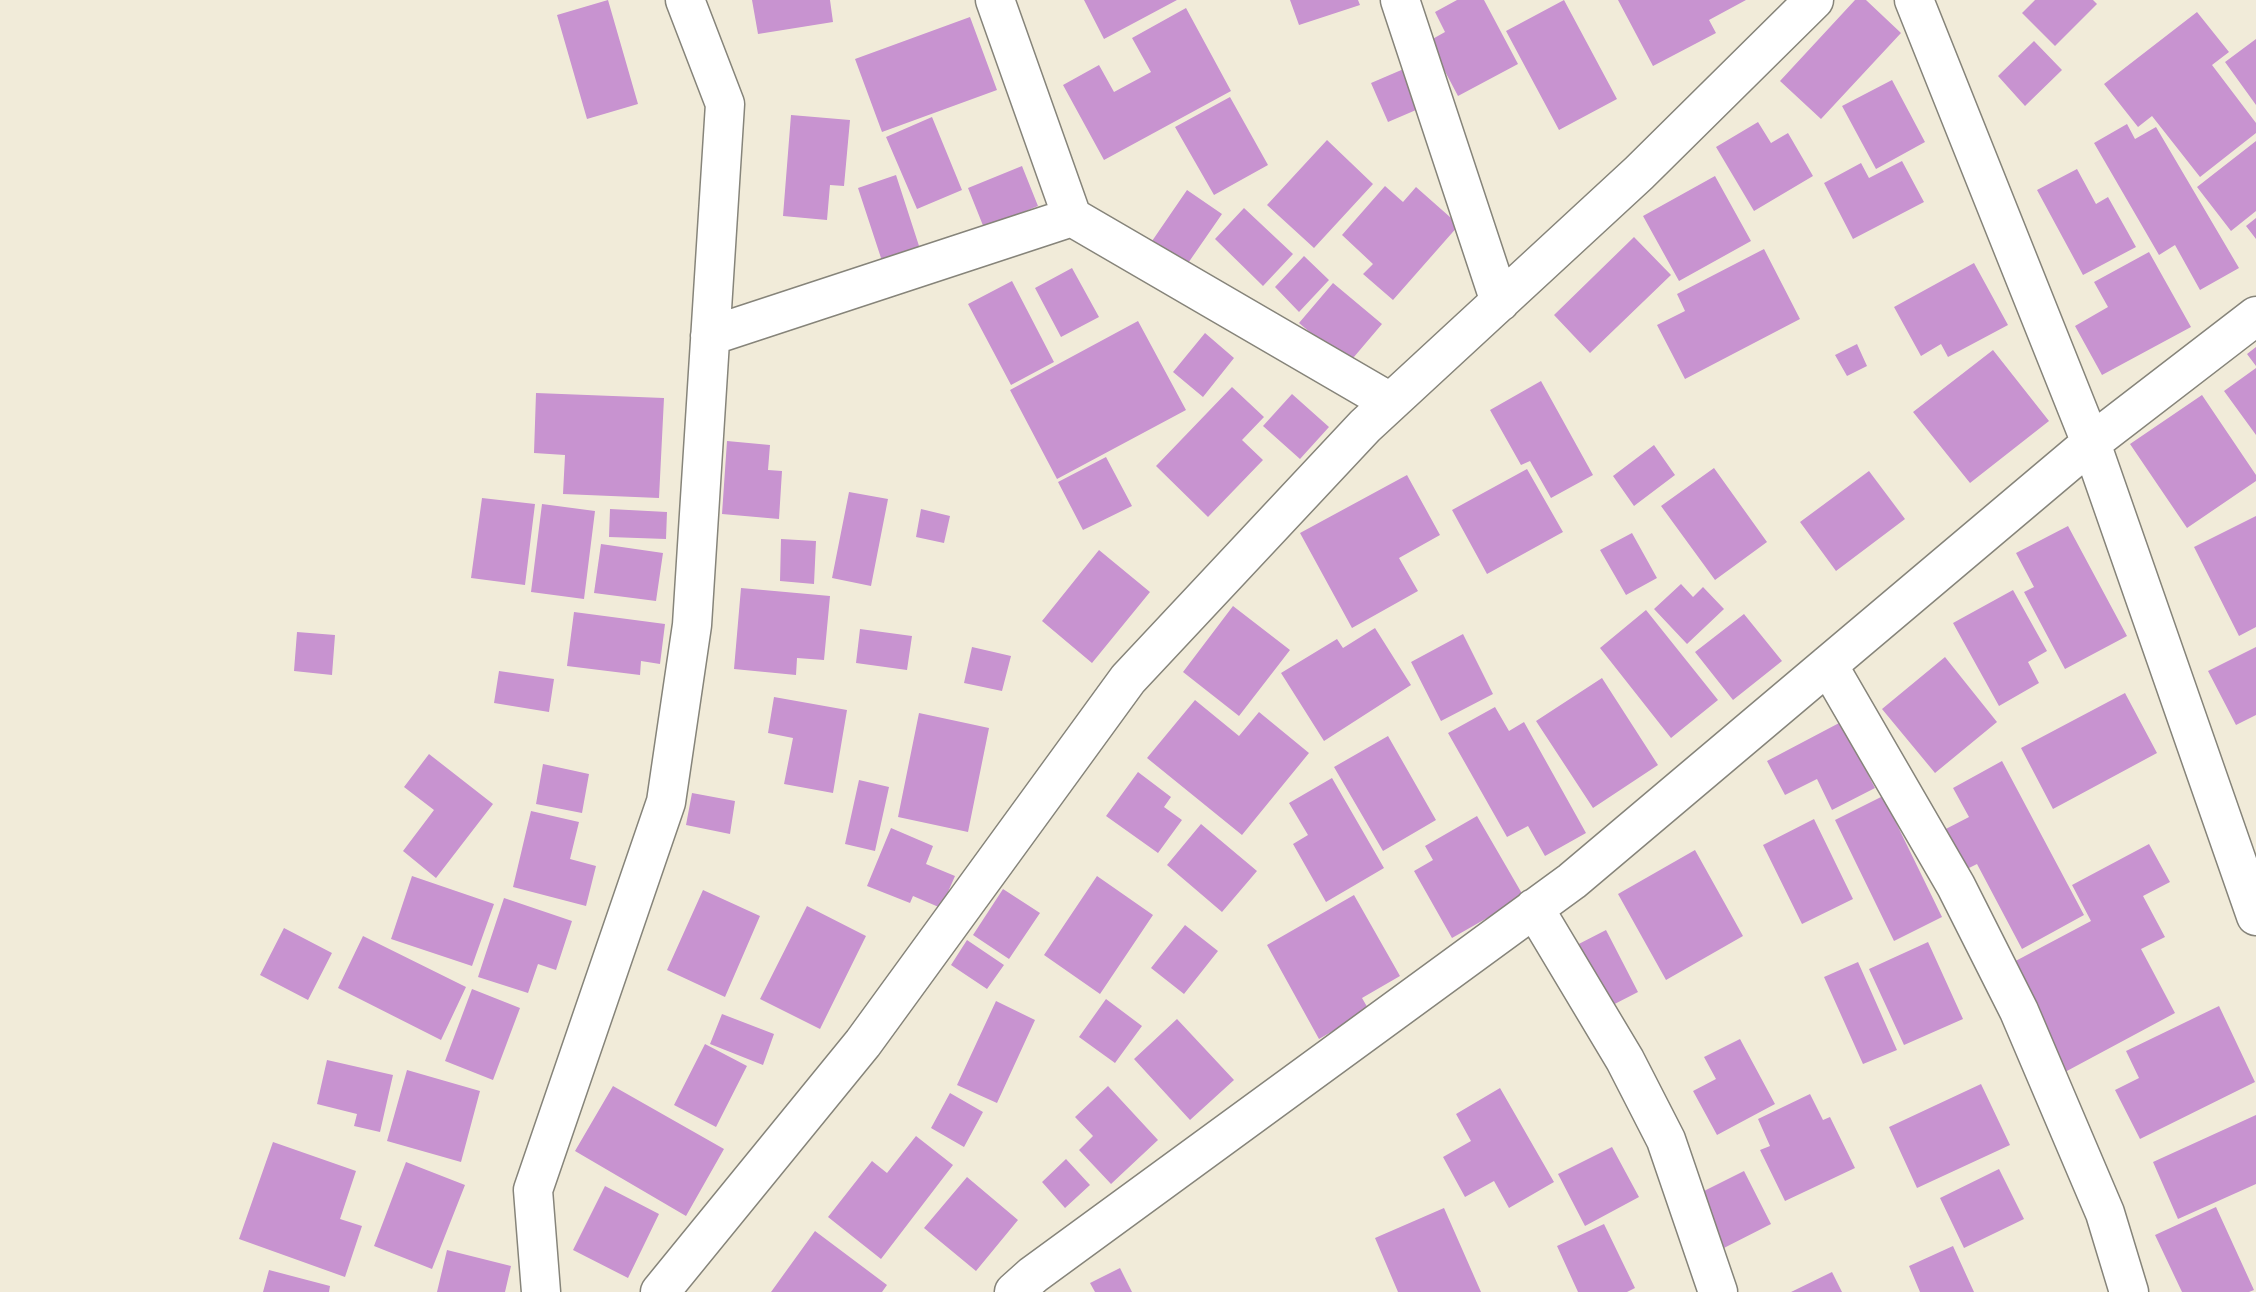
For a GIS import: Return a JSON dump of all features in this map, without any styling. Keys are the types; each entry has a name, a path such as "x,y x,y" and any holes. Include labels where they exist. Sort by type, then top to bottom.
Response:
{"street":[{"path":"541,1292 533,1191 666,803 692,625 725,104 685,0"},
{"path":"995,0 1072,217 1390,402"},
{"path":"1400,0 1500,302"},
{"path":"1914,0 2091,443 2256,916"},
{"path":"660,1292 863,1043 1128,679 1365,426 1639,173 1808,2"},
{"path":"710,336 1072,217"},
{"path":"1014,1292 1032,1275 1572,881 2091,443 2256,316"},
{"path":"1828,665 1956,886 2020,1011 2105,1213 2129,1292"},
{"path":"1534,908 1625,1060 1666,1140 1718,1292"}],"building":[{"path":"608,0 638,104 587,119 557,15"},
{"path":"752,0 830,0 833,22 758,34"},
{"path":"1084,0 1177,0 1104,39"},
{"path":"1290,0 1358,0 1360,5 1299,25"},
{"path":"1457,0 1484,0 1518,64 1458,96 1429,41 1445,32 1435,12"},
{"path":"1564,0 1617,99 1559,130 1506,31"},
{"path":"1618,0 1746,0 1709,20 1716,33 1653,66"},
{"path":"1855,0 1866,0 1901,33 1821,119 1780,81"},
{"path":"2035,0 2093,0 2097,4 2055,46 2022,13"},
{"path":"1186,8 1231,91 1104,160 1063,85 1099,65 1114,92 1151,72 1132,38"},
{"path":"2197,12 2229,52 2212,65 2256,123 2256,133 2200,177 2152,116 2138,127 2104,84"},
{"path":"970,17 997,90 882,132 855,59"},
{"path":"2256,39 2256,105 2225,62"},
{"path":"2034,41 2062,70 2025,106 1998,76"},
{"path":"1413,65 1430,104 1388,122 1371,83"},
{"path":"1892,80 1925,142 1876,169 1842,106"},
{"path":"1230,97 1268,165 1214,195 1175,127"},
{"path":"791,115 850,120 844,186 830,185 827,220 783,216"},
{"path":"932,117 962,190 917,209 886,137"},
{"path":"1758,122 1771,143 1788,133 1813,176 1754,211 1716,147"},
{"path":"2127,124 2135,139 2156,127 2239,268 2200,290 2175,245 2159,255 2094,143"},
{"path":"1327,140 1373,184 1314,248 1267,205"},
{"path":"2256,141 2256,211 2231,231 2197,187"},
{"path":"1902,161 1924,202 1853,239 1824,183 1861,163 1869,178"},
{"path":"1022,166 1038,206 984,228 968,188"},
{"path":"2077,169 2096,204 2108,197 2136,247 2083,275 2037,190"},
{"path":"896,175 920,249 882,261 858,188"},
{"path":"1715,176 1751,241 1679,281 1643,216"},
{"path":"1385,186 1403,202 1416,187 1459,225 1393,300 1363,274 1373,264 1342,235"},
{"path":"1187,190 1222,214 1184,269 1150,244"},
{"path":"1244,208 1293,254 1263,286 1215,239"},
{"path":"2256,218 2256,239 2246,226"},
{"path":"1634,237 1671,275 1590,353 1554,315"},
{"path":"1764,249 1800,319 1685,379 1657,325 1685,311 1677,294"},
{"path":"2149,252 2191,327 2102,375 2075,326 2108,307 2094,282"},
{"path":"1304,256 1329,280 1299,312 1275,287"},
{"path":"1974,263 2008,325 1948,357 1941,344 1921,356 1894,307"},
{"path":"1072,268 1099,317 1061,337 1035,288"},
{"path":"1012,281 1054,362 1011,385 968,304"},
{"path":"1333,283 1382,324 1348,364 1299,323"},
{"path":"1138,321 1186,410 1057,479 1010,390"},
{"path":"1205,333 1234,358 1203,397 1173,372"},
{"path":"1857,344 1867,366 1847,376 1835,355"},
{"path":"2256,347 2256,366 2247,354"},
{"path":"1993,350 2049,421 1970,483 1913,412"},
{"path":"2256,368 2256,435 2224,391"},
{"path":"1541,381 1593,475 1551,498 1530,461 1521,465 1490,410"},
{"path":"1232,387 1264,417 1242,440 1263,460 1208,517 1156,466"},
{"path":"536,393 664,398 659,498 563,494 565,455 534,453"},
{"path":"1292,394 1329,427 1300,459 1263,426"},
{"path":"2202,395 2256,475 2256,481 2187,528 2130,444"},
{"path":"727,441 770,445 768,470 782,471 779,519 722,514"},
{"path":"1654,445 1675,475 1634,506 1613,476"},
{"path":"1106,457 1132,506 1083,530 1058,482"},
{"path":"1714,468 1767,542 1715,580 1661,506"},
{"path":"1527,469 1563,532 1487,574 1452,510"},
{"path":"1869,471 1905,519 1836,571 1800,522"},
{"path":"1407,475 1440,535 1399,558 1418,591 1352,628 1300,533"},
{"path":"849,492 888,499 871,586 832,578"},
{"path":"482,498 535,504 525,585 471,578"},
{"path":"542,504 595,511 584,599 531,592"},
{"path":"610,509 667,512 666,539 609,537"},
{"path":"921,509 950,516 944,543 916,537"},
{"path":"2256,516 2256,627 2239,636 2194,547"},
{"path":"2068,526 2127,636 2065,669 2024,592 2034,587 2016,553"},
{"path":"1632,533 1657,578 1626,595 1600,550"},
{"path":"781,539 816,541 814,584 780,581"},
{"path":"601,544 663,553 656,601 594,593"},
{"path":"1099,550 1150,592 1092,663 1042,621"},
{"path":"1681,584 1693,597 1703,587 1724,609 1687,644 1654,609"},
{"path":"741,588 830,596 824,660 797,658 796,675 734,669"},
{"path":"2013,590 2047,651 2028,662 2039,683 1999,706 1953,623"},
{"path":"1233,606 1290,650 1239,716 1183,672"},
{"path":"1646,610 1718,700 1671,738 1600,648"},
{"path":"574,612 665,624 660,664 641,661 640,675 567,666"},
{"path":"1744,614 1782,661 1733,700 1695,652"},
{"path":"1375,628 1411,685 1324,741 1281,673 1337,639 1343,648"},
{"path":"860,629 912,636 907,670 856,663"},
{"path":"297,632 335,635 332,675 294,671"},
{"path":"1463,634 1493,694 1441,721 1411,662"},
{"path":"972,647 1011,656 1002,691 964,683"},
{"path":"2256,647 2256,715 2236,725 2208,671"},
{"path":"1945,657 1997,722 1935,773 1882,709"},
{"path":"499,671 554,679 549,712 494,703"},
{"path":"1602,678 1658,765 1593,808 1536,721"},
{"path":"2125,693 2157,753 2053,809 2021,748"},
{"path":"774,697 847,710 833,793 784,784 793,738 768,733"},
{"path":"1195,700 1239,736 1259,712 1309,753 1242,835 1147,758"},
{"path":"1495,707 1509,731 1524,722 1586,833 1545,856 1528,826 1507,837 1448,733"},
{"path":"919,713 989,728 968,832 898,817"},
{"path":"1841,722 1875,788 1832,810 1817,779 1785,795 1767,761"},
{"path":"1388,736 1436,820 1383,851 1334,767"},
{"path":"429,754 493,804 436,878 403,851 434,810 404,787"},
{"path":"2002,761 2084,915 2022,949 1977,864 1961,872 1940,832 1969,817 1953,788"},
{"path":"543,764 589,774 582,813 536,804"},
{"path":"1138,772 1171,797 1164,807 1182,820 1158,853 1106,816"},
{"path":"1332,778 1384,868 1326,902 1293,844 1308,835 1289,803"},
{"path":"859,780 889,787 875,851 845,844"},
{"path":"692,793 735,801 730,834 686,825"},
{"path":"1883,796 1942,917 1894,941 1835,820"},
{"path":"531,811 579,822 570,859 596,866 586,906 513,887"},
{"path":"1477,816 1524,897 1452,938 1414,871 1433,860 1425,846"},
{"path":"1814,819 1853,899 1802,924 1763,845"},
{"path":"1201,824 1257,871 1222,912 1167,865"},
{"path":"891,828 933,846 926,864 955,876 941,908 913,896 910,903 867,886"},
{"path":"2149,844 2170,882 2143,896 2165,937 2141,949 2175,1013 2065,1072 2008,965 2091,921 2072,885"},
{"path":"1695,850 1743,936 1666,980 1618,894"},
{"path":"412,876 494,904 472,966 391,939"},
{"path":"1097,876 1153,915 1100,994 1044,955"},
{"path":"1003,889 1040,913 1009,959 973,935"},
{"path":"703,890 760,916 725,997 667,970"},
{"path":"1354,895 1400,976 1362,998 1369,1010 1319,1039 1267,945"},
{"path":"504,898 572,921 556,970 538,964 528,993 478,977"},
{"path":"807,906 866,936 820,1029 760,999"},
{"path":"1185,925 1218,951 1184,994 1151,968"},
{"path":"284,928 332,953 308,1000 260,975"},
{"path":"1606,930 1638,992 1601,1011 1569,949"},
{"path":"363,936 466,987 441,1040 338,988"},
{"path":"967,940 1004,965 987,989 951,965"},
{"path":"1928,942 1963,1019 1904,1045 1869,969"},
{"path":"1858,962 1897,1050 1863,1064 1824,977"},
{"path":"472,989 520,1008 493,1080 445,1061"},
{"path":"1106,999 1142,1026 1115,1063 1079,1037"},
{"path":"996,1001 1035,1020 997,1103 957,1085"},
{"path":"2219,1006 2255,1082 2140,1139 2115,1090 2139,1078 2126,1051"},
{"path":"722,1014 774,1034 763,1065 710,1044"},
{"path":"1177,1019 1234,1080 1190,1120 1134,1059"},
{"path":"1740,1039 1775,1104 1717,1135 1693,1091 1716,1079 1704,1057"},
{"path":"705,1044 747,1066 716,1127 674,1105"},
{"path":"327,1060 393,1075 380,1132 354,1126 357,1114 317,1104"},
{"path":"407,1070 480,1091 461,1162 387,1141"},
{"path":"1981,1084 2010,1145 1917,1188 1889,1127"},
{"path":"613,1086 724,1149 686,1216 575,1151"},
{"path":"1108,1086 1158,1140 1111,1184 1079,1150 1093,1136 1075,1117"},
{"path":"1500,1088 1554,1182 1509,1208 1494,1181 1465,1197 1443,1157 1471,1141 1456,1114"},
{"path":"950,1093 983,1112 964,1147 931,1128"},
{"path":"1810,1094 1823,1120 1830,1117 1855,1168 1785,1201 1760,1150 1770,1146 1758,1119"},
{"path":"2256,1115 2256,1184 2178,1219 2153,1162"},
{"path":"916,1136 953,1165 881,1259 828,1217 872,1161 887,1173"},
{"path":"273,1142 356,1171 340,1219 362,1226 345,1277 239,1239"},
{"path":"1612,1147 1639,1197 1585,1226 1558,1174"},
{"path":"1066,1159 1090,1185 1065,1208 1042,1182"},
{"path":"406,1162 465,1185 432,1269 374,1246"},
{"path":"1999,1169 2024,1219 1964,1248 1940,1198"},
{"path":"1744,1171 1771,1224 1718,1251 1690,1198"},
{"path":"967,1177 1018,1220 976,1271 924,1228"},
{"path":"605,1186 659,1214 628,1278 573,1250"},
{"path":"2216,1207 2254,1290 2182,1292 2155,1235"},
{"path":"1444,1208 1481,1292 1398,1292 1375,1238"},
{"path":"1604,1224 1635,1288 1627,1292 1578,1292 1557,1246"},
{"path":"815,1231 887,1285 882,1292 771,1292"},
{"path":"1953,1246 1974,1292 1920,1292 1909,1266"},
{"path":"447,1250 511,1266 505,1292 437,1292"},
{"path":"1120,1268 1132,1292 1095,1292 1090,1283"},
{"path":"269,1270 330,1286 329,1292 263,1292"},
{"path":"1832,1272 1842,1292 1791,1292"}]}
